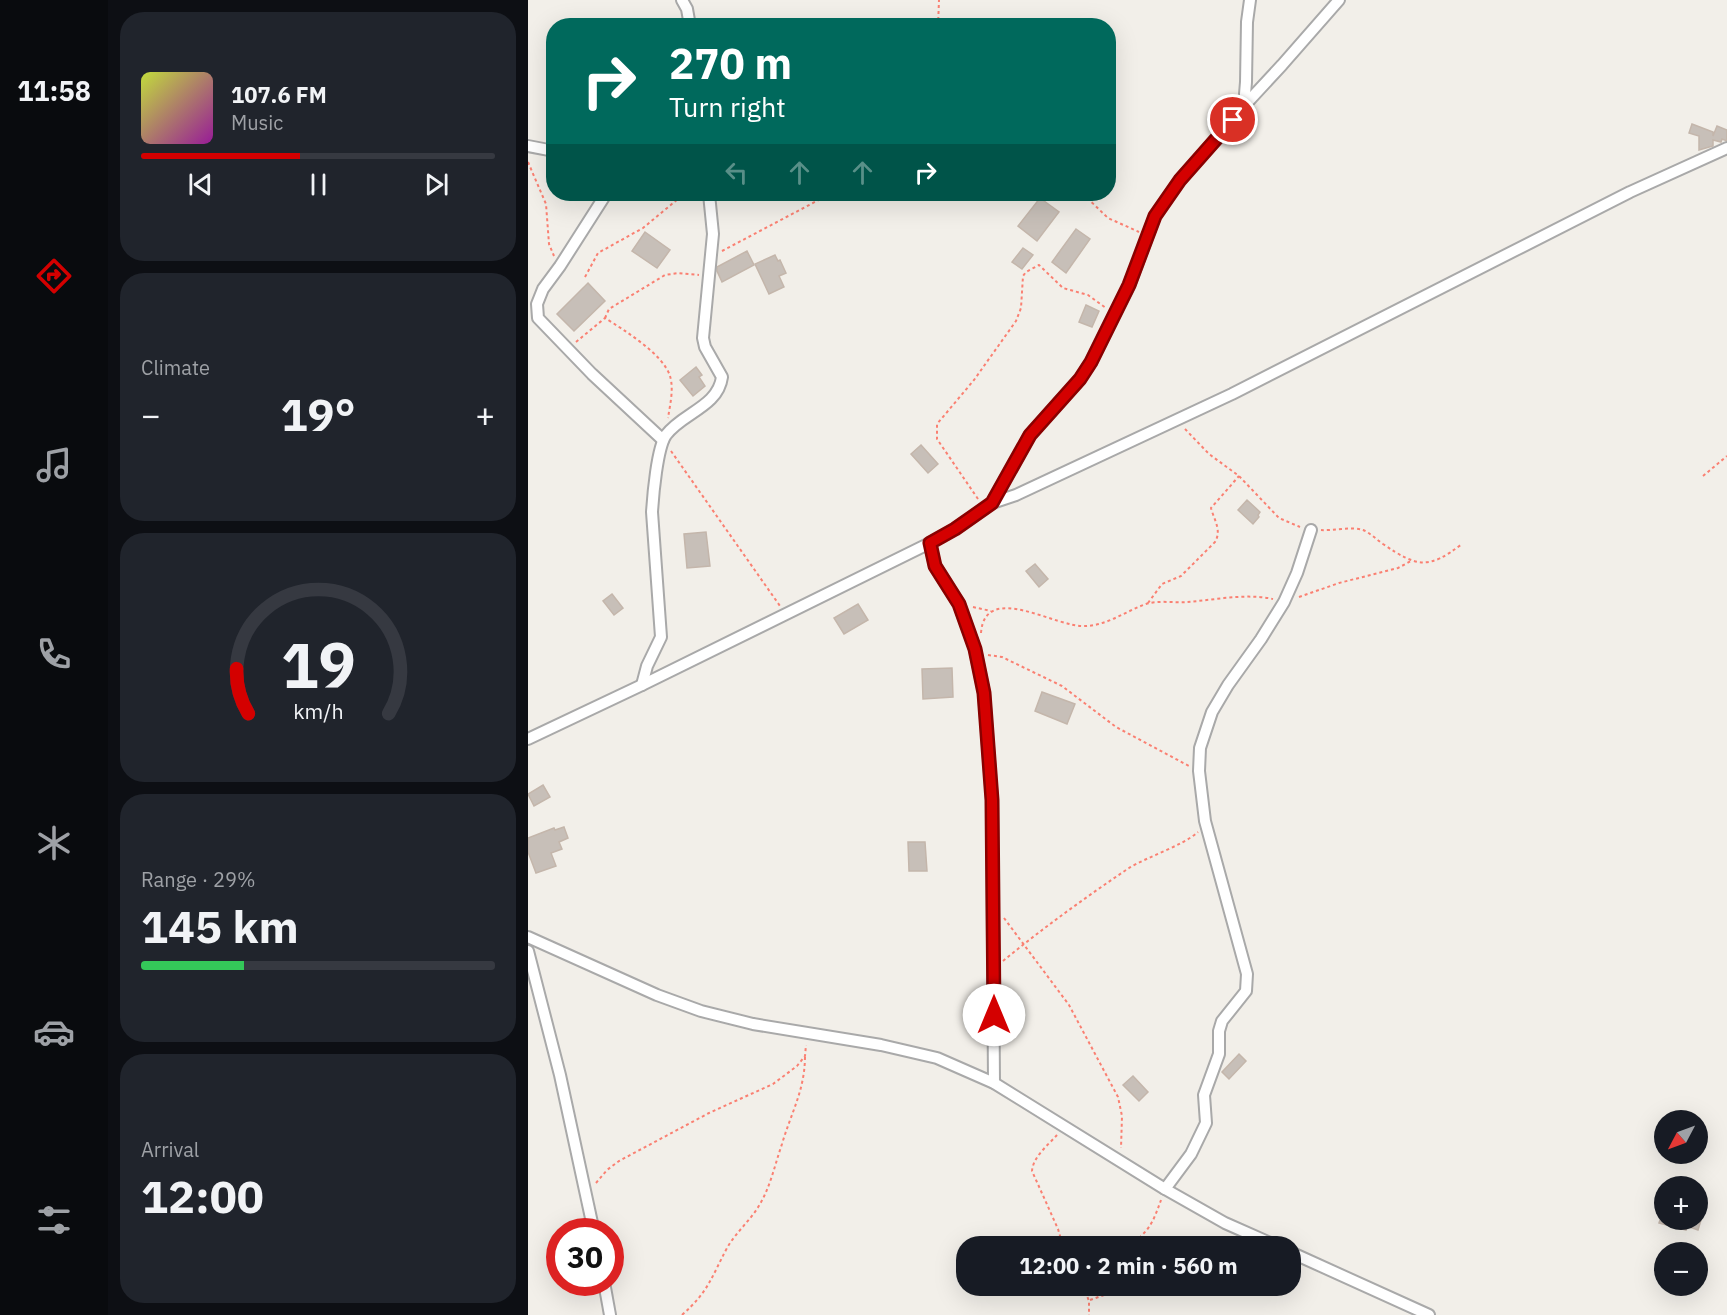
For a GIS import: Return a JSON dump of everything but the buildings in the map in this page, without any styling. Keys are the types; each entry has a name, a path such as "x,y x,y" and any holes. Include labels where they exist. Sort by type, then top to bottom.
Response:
{"street":[{"path":"682,0 689,18"},
{"path":"1244,106 1250,0"},
{"path":"988,506 1030,435 1080,379 1091,362 1129,285 1155,216 1167,198 1244,106 1339,0"},
{"path":"528,146 546,149"},
{"path":"528,740 930,543 988,506 1177,420 1501,259 1630,192 1727,148"},
{"path":"602,201 543,289 537,303 538,318 567,348 665,437"},
{"path":"642,685 647,666 661,637 652,512 653,494 665,437 710,399 721,386 722,377 705,347 703,338 713,234 710,201"},
{"path":"1165,1189 1191,1154 1206,1123 1204,1095 1219,1054 1221,1021 1246,991 1247,974 1205,820 1199,771 1200,748 1212,712 1227,685 1261,639 1284,602 1297,573 1311,530"},
{"path":"930,543 935,566 959,604 976,652 984,693 992,800 994,1083"},
{"path":"528,937 657,995 701,1011 753,1024 881,1045 937,1058 994,1083 1165,1189 1225,1223 1254,1236"},
{"path":"528,951 560,1075 591,1218"},
{"path":"1301,1257 1429,1315"},
{"path":"607,1296 610,1315"}],"path":[{"path":"938,18 939,0"},
{"path":"528,162 546,204 549,244 560,266"},
{"path":"585,277 598,253 643,228 676,201"},
{"path":"711,257 817,201"},
{"path":"1090,201 1108,218 1147,235"},
{"path":"988,506 941,446 936,432 937,424 974,380 1016,321 1020,308 1023,276 1039,265 1063,288 1088,295 1115,314"},
{"path":"567,348 605,318 609,309 665,275 678,273 708,275"},
{"path":"605,318 638,340 664,365 670,376 671,385 665,437 785,614"},
{"path":"1177,420 1209,454 1239,476 1284,522 1311,530 1361,530 1411,561 1424,563 1446,557 1462,544"},
{"path":"1703,476 1727,456"},
{"path":"1148,603 1159,587 1181,576 1215,542 1218,537 1218,527 1211,508 1239,476"},
{"path":"959,604 991,611 1013,608 1074,626 1087,627 1101,624 1148,603 1257,596 1284,602 1339,583 1398,568 1411,561"},
{"path":"991,611 983,621 976,652 1002,657 1042,675 1075,695 1116,727 1199,771"},
{"path":"994,969 1024,943 1129,868 1195,834 1205,820"},
{"path":"993,904 1069,1005 1118,1097 1122,1116 1120,1160"},
{"path":"682,1315 705,1292 727,1249 760,1204 770,1182 781,1145 798,1102 805,1068 808,1033"},
{"path":"586,1194 607,1170 619,1161 709,1113 773,1084 797,1066 805,1056"},
{"path":"1060,1236 1032,1171 1036,1159 1065,1126"},
{"path":"1143,1236 1155,1218 1165,1189"},
{"path":"1087,1296 1089,1315"},
{"path":"1089,1301 1102,1296"}],"route":[{"path":"994,1015 992,800 984,693 975,649 959,604 935,566 930,543 992,503 1030,435 1080,379 1091,362 1129,285 1155,216 1180,180 1233,120"}]}
